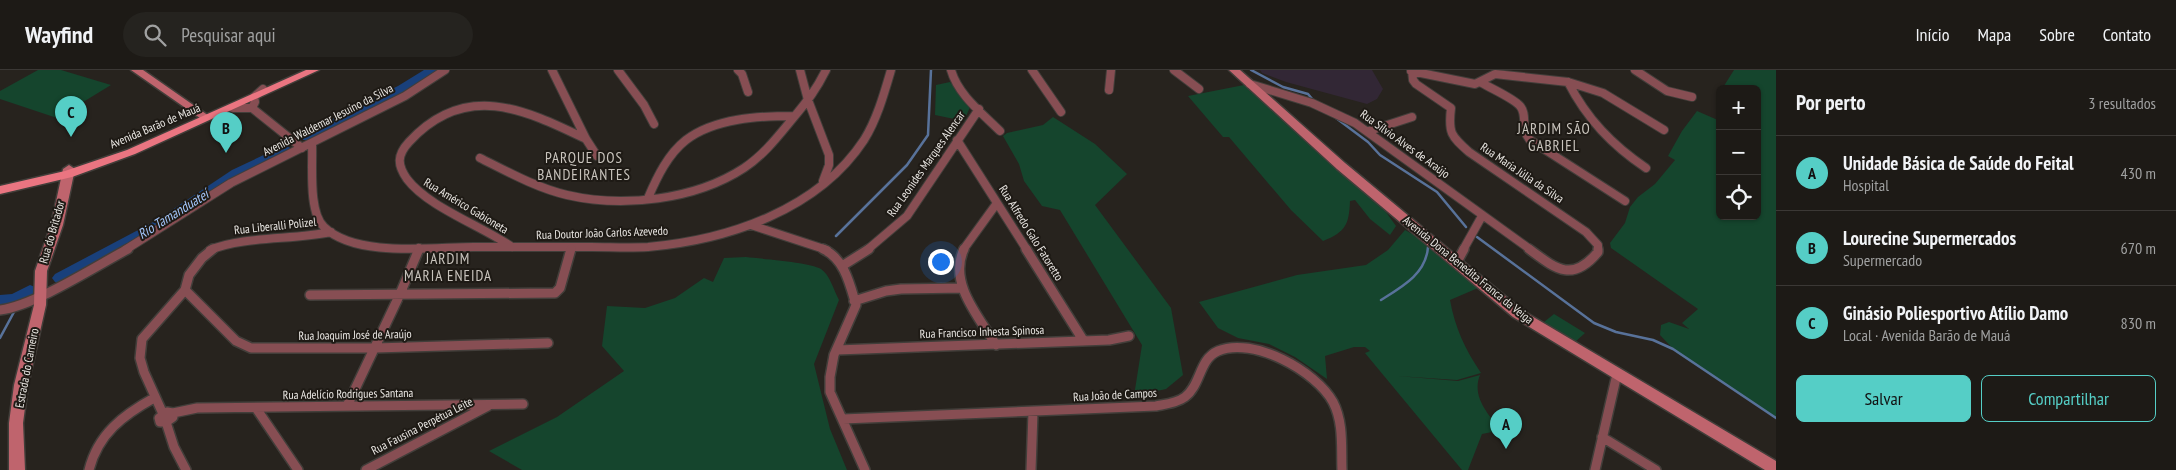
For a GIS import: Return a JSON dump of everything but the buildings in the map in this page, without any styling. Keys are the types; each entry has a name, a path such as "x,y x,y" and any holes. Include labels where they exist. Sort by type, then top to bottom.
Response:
{"main road":[{"path":"136,70 204,116 174,134"},
{"name":"Avenida Barão de Mauá","path":"0,186 68,172 116,154 303,70"},
{"name":"Avenida Barão de Mauá","path":"0,190 124,155 232,108 253,102 314,70"},
{"name":"Avenida Dona Benedita Franca da Veiga","path":"1234,70 1342,166 1518,314 1776,469"},
{"name":"Rua do Britador","path":"40,296 41,271 57,225 68,172"},
{"name":"Estrada do Carneiro","path":"17,470 16,422 21,386 40,305 40,296"}],"street":[{"name":"Avenida Waldemar Jesuíno da Silva","path":"0,310 40,296 141,242 231,183 405,96 445,70"},
{"path":"552,70 586,139 597,156"},
{"path":"618,70 644,105 654,124"},
{"path":"800,70 808,100 829,155 829,166 822,185"},
{"path":"480,158 543,188 567,195 609,200 672,195 722,179 743,168 760,155 816,91 826,70"},
{"name":"Rua Doutor João Carlos Azevedo","path":"331,232 341,239 363,244 419,248 571,248 647,246 676,243 751,225 784,210 822,185 852,156 878,113 891,70"},
{"path":"952,70 953,78 1000,131"},
{"path":"1032,70 1061,112"},
{"path":"1109,90 1111,70"},
{"path":"1174,70 1199,89"},
{"path":"1412,70 1479,84 1520,106 1523,112 1523,132 1530,140 1625,201"},
{"name":"Rua Maria Júlia da Silva","path":"1412,70 1413,80 1416,84 1451,108 1449,123 1451,134 1460,144 1571,220 1598,245 1598,252 1583,269 1570,271 1552,266"},
{"path":"1635,70 1667,91 1692,97"},
{"path":"741,71 748,92"},
{"path":"1479,84 1495,74 1568,82 1603,93 1664,130"},
{"path":"1568,82 1583,110 1602,134 1613,145 1646,168"},
{"name":"Rua Sílvio Alves de Araújo","path":"1250,84 1303,99 1350,119 1552,266"},
{"path":"263,89 253,102 302,148"},
{"name":"Rua Américo Gabioneta","path":"512,247 432,200 413,186 402,170 399,157 404,148 423,128 445,114 472,107 492,106 517,109 535,115 586,139"},
{"name":"Rua Leonides Marques Alencar","path":"842,266 862,254 900,224 979,109"},
{"path":"648,198 653,184 676,150 686,140 699,132 744,120 794,116"},
{"path":"1369,131 1412,117"},
{"name":"Rua Alfredo Galo Fatoretto","path":"957,140 1083,340"},
{"path":"312,143 312,180 316,210 322,224 331,232"},
{"path":"996,345 964,288 958,265 970,241 997,203"},
{"path":"1457,262 1482,216"},
{"path":"751,225 826,250 834,254 842,266 856,310 831,366 829,385 830,392 864,470"},
{"name":"Rua Liberalli Polizel","path":"185,290 189,275 195,265 216,248 236,242 331,232"},
{"path":"347,406 400,294 419,248"},
{"path":"310,296 552,293 557,292 560,286 571,248"},
{"path":"854,301 886,291 901,289 964,288"},
{"path":"185,290 142,339 140,358 154,398 167,416 174,447 186,470"},
{"name":"Rua Joaquim José de Araújo","path":"185,290 236,341 245,346 260,349 548,343"},
{"name":"Rua Francisco Inhesta Spinosa","path":"837,350 996,345 1116,339 1129,336"},
{"name":"Rua João de Campos","path":"843,419 1156,406 1171,403 1189,394 1210,355 1230,347 1251,349 1300,369 1324,388 1333,400 1342,429 1342,470"},
{"path":"1596,470 1617,374"},
{"path":"89,470 94,452 114,424 127,413 154,398"},
{"name":"Rua Adelício Rodrigues Santana","path":"167,416 196,408 523,404"},
{"name":"Rua Fausina Perpétua Leite","path":"366,470 491,405"},
{"path":"256,408 298,470"},
{"path":"1031,470 1033,412"},
{"path":"1602,437 1656,470"}],"shaded area":[{"path":"1260,70 1372,70 1383,89 1377,99 1367,104 1286,82 1262,73"}],"green space":[{"path":"38,70 61,70 111,85 57,118 0,99 0,91"},
{"path":"1734,70 1776,70 1776,418 1677,353 1660,335 1661,325 1669,322 1689,329 1682,323 1698,309 1611,248 1610,243 1625,223 1630,207 1638,197 1655,184 1675,160 1668,156 1682,131 1697,111 1716,119 1716,220 1761,220 1761,85 1725,85"},
{"path":"950,82 970,107 964,121 935,115 936,85"},
{"path":"1244,85 1386,212 1396,226 1390,235 1370,219 1355,200 1350,201 1349,216 1345,226 1337,234 1323,241 1291,210 1229,137 1223,137 1188,96"},
{"path":"1053,117 1095,144 1127,174 1095,205 1171,308 1183,375 1166,389 1134,396 1142,345 1060,210 1042,206 1024,181 1019,164 1003,136 1007,133 1043,125"},
{"path":"1405,230 1430,244 1435,252 1478,288 1450,300 1461,338 1481,373 1457,380 1397,376 1458,381 1480,375 1478,391 1480,398 1487,412 1502,432 1482,434 1468,470 1462,470 1365,353 1370,351 1365,347 1354,347 1325,356 1327,379 1295,357 1269,344 1238,338 1218,328 1199,302 1297,275 1366,265 1388,250"},
{"path":"746,257 815,267 821,269 832,283 839,300 814,364 830,429 847,470 522,470 489,451 557,417 624,371 602,346 607,306 645,308 675,298 704,278 713,282 724,258"},
{"path":"1554,314 1585,333 1575,342 1544,322"}],"waterway":[{"name":"Rio Tamanduateí","path":"308,137 402,89 432,70"},
{"path":"836,236 907,165 928,135 931,70"},
{"path":"1251,70 1283,87 1308,94 1313,100"},
{"path":"1336,118 1368,142 1380,155 1437,192 1466,227"},
{"name":"Rio Tamanduateí","path":"60,278 162,223 237,173 285,149"},
{"path":"1477,237 1594,323 1616,332 1653,340 1673,349 1776,418"},
{"path":"1381,300 1412,279 1423,265 1428,247"},
{"name":"Rio Tamanduateí","path":"0,301 15,299 30,291"},
{"path":"0,338 14,312"}],"place":[{"name":"Ginásio Poliesportivo Atílio Damo","path":"71,137"},
{"name":"Lourecine Supermercados","path":"226,153"},
{"name":"Unidade Básica de Saúde do Feital","path":"1506,449"}],"district":[{"name":"JARDIM SÃO GABRIEL","path":"1554,138"},
{"name":"PARQUE DOS BANDEIRANTES","path":"584,166"},
{"name":"JARDIM MARIA ENEIDA","path":"448,268"}]}
